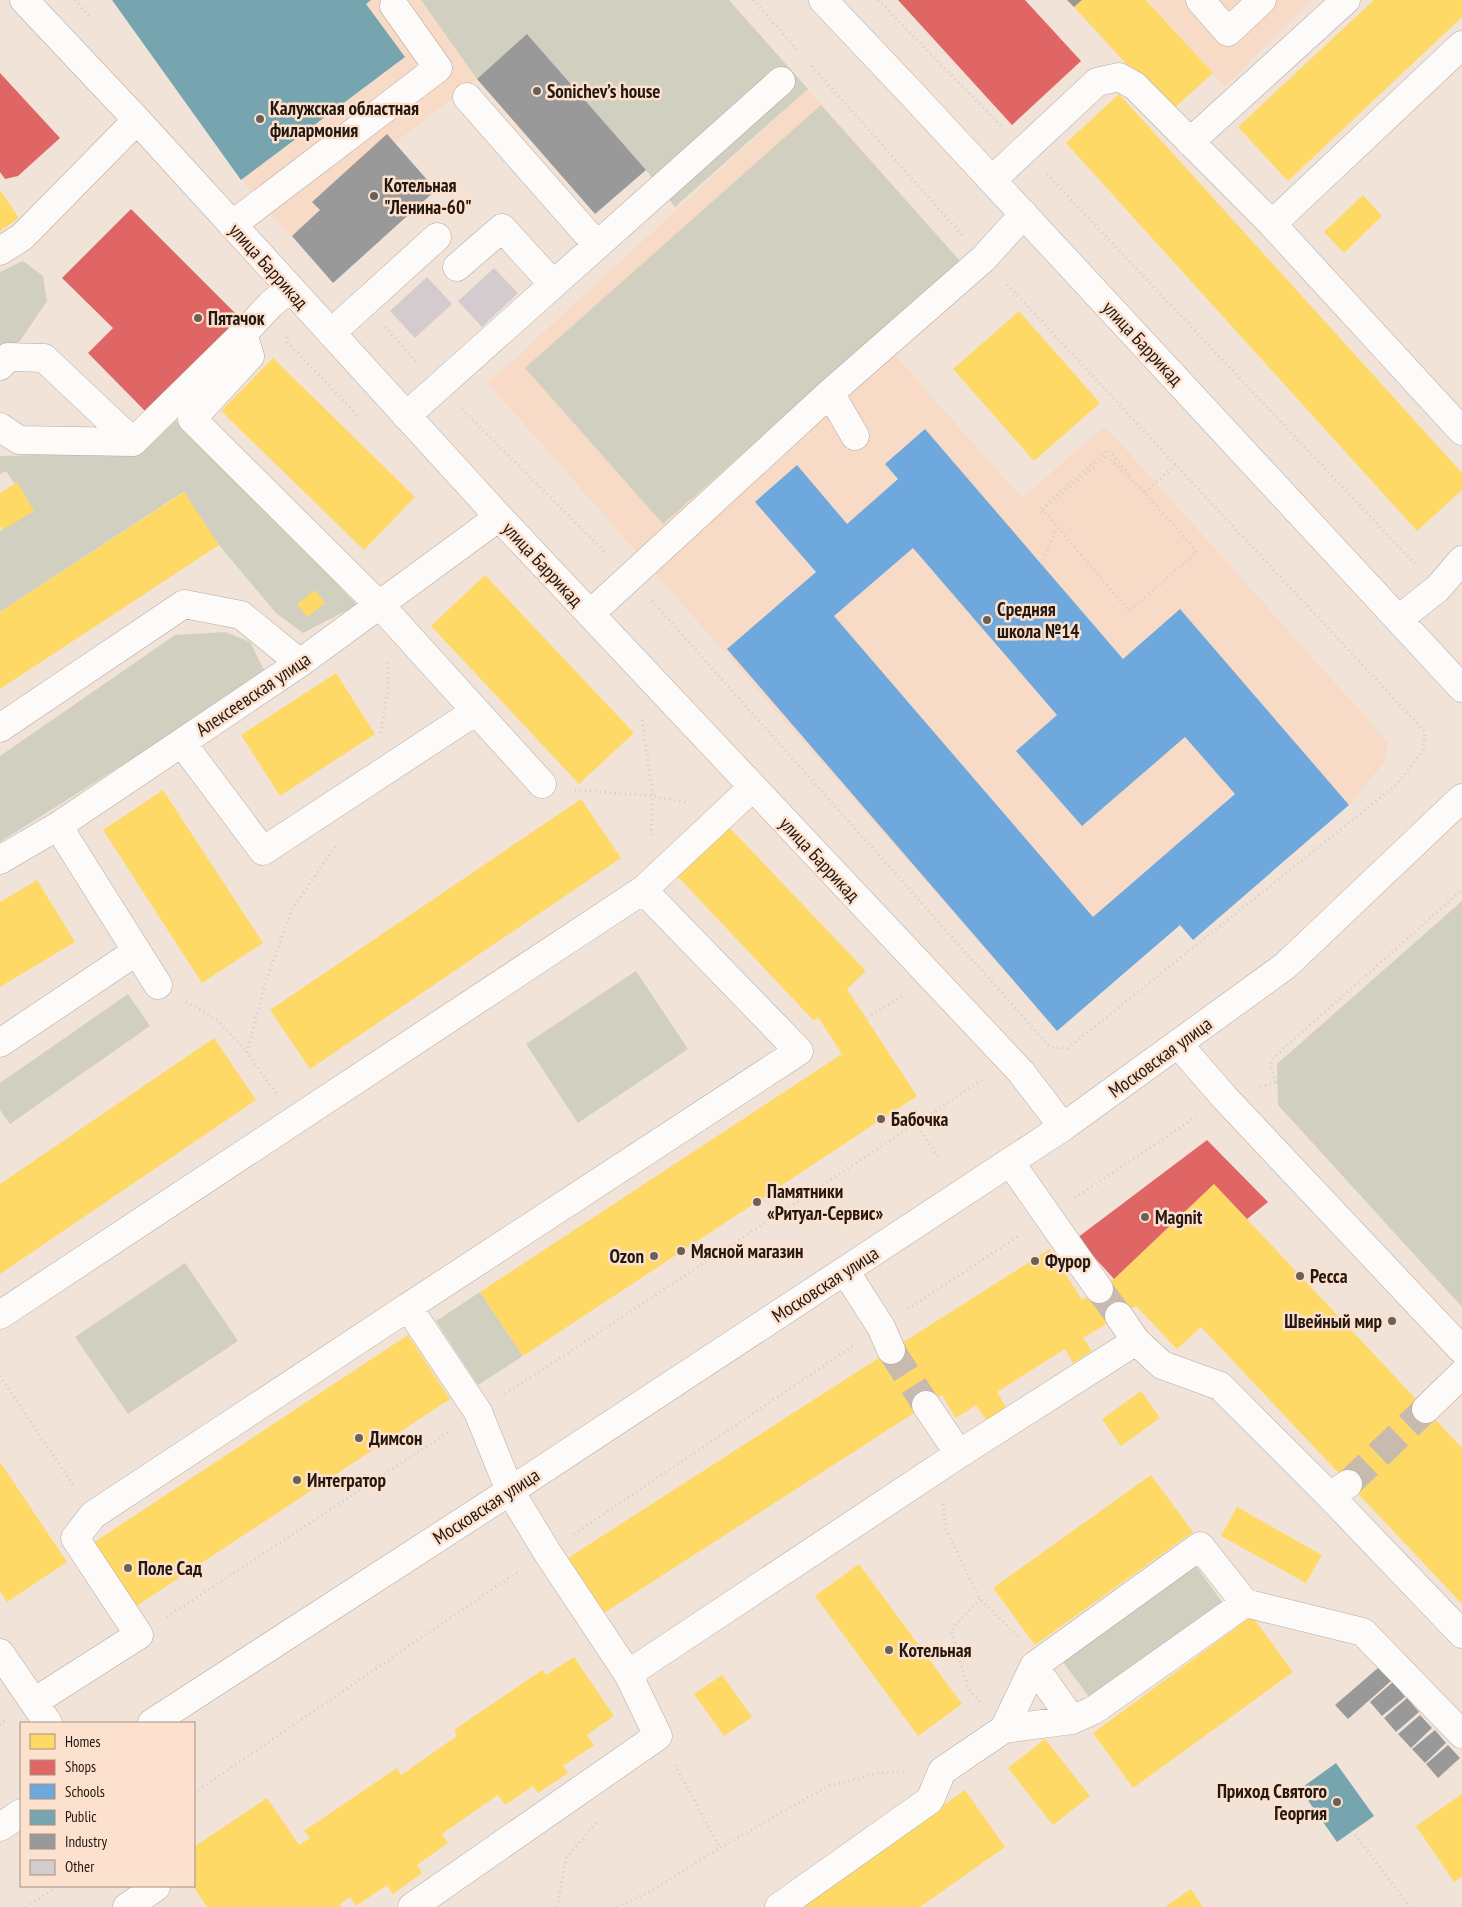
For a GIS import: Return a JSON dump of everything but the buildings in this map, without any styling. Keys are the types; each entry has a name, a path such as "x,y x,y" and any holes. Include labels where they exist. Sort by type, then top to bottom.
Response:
{"street":[{"name":"улица Баррикад","path":"24,0 499,517 1021,1072 1063,1127"},
{"name":"улица Баррикад","path":"823,0 1024,214 1462,688"},
{"path":"1200,0 1228,32 1262,0"},
{"path":"1190,142 1346,0"},
{"path":"232,225 438,68 394,6"},
{"path":"1272,224 1462,45"},
{"path":"992,180 1097,82 1119,77 1135,86 1272,224 1462,431"},
{"path":"406,416 781,81"},
{"path":"467,97 597,245"},
{"path":"0,251 22,237 136,120"},
{"path":"590,614 830,393 984,259 1024,214"},
{"path":"458,267 502,228 553,284"},
{"path":"330,333 437,237"},
{"path":"0,427 19,440 133,442 270,305 290,288"},
{"path":"243,334 250,356 192,419 384,610 542,784"},
{"path":"0,366 8,357 44,358 133,442"},
{"path":"830,393 855,436"},
{"name":"Алексеевская улица","path":"0,860 58,826 300,663 384,610 499,517"},
{"path":"1399,619 1438,588 1462,560"},
{"path":"0,728 184,604 241,615 300,663"},
{"path":"182,743 263,851 476,711"},
{"path":"0,1315 644,890 753,787"},
{"name":"Московская улица","path":"154,1722 510,1492 1063,1127 1285,966 1462,798"},
{"path":"58,826 158,985"},
{"path":"0,1653 41,1713 139,1635 75,1538 93,1515 799,1051 644,890"},
{"path":"0,1043 137,951"},
{"path":"1178,1045 1225,1098 1462,1350"},
{"path":"1010,1162 1099,1289"},
{"path":"845,1271 886,1338"},
{"path":"408,1307 478,1412 510,1492 547,1552 628,1674 658,1736 412,1907"},
{"path":"1119,1316 1136,1341 1162,1365 1220,1386 1339,1490 1462,1634"},
{"path":"628,1674 949,1461 1136,1341"},
{"path":"1426,1409 1462,1374"},
{"path":"926,1405 949,1461"},
{"path":"1004,1729 1034,1666 1200,1546 1245,1603 1364,1632 1462,1734"},
{"path":"779,1907 930,1800 942,1771 1004,1729 1072,1720 1094,1710 1245,1603"},
{"path":"1034,1666 1072,1720"},
{"path":"0,1827 20,1814"},
{"path":"127,1907 160,1893"}],"path":[{"path":"75,0 94,22"},
{"path":"546,0 535,10 605,88 700,2 698,0"},
{"path":"556,34 594,0"},
{"path":"612,0 696,93 716,98 737,120"},
{"path":"580,61 647,0"},
{"path":"363,304 439,386 630,577 1050,1046 1068,1048 1395,786 1423,751 1425,732 984,259 753,0"},
{"path":"878,0 1024,151 1438,588"},
{"path":"1108,450 1197,552 1129,611 1057,528 1040,509 1108,450"},
{"path":"0,550 63,515 148,494 190,481 228,454"},
{"path":"1057,528 1043,510 1107,456 1145,493"},
{"path":"1145,493 1176,466"},
{"path":"1042,565 1057,528"},
{"path":"372,780 377,767 388,686 384,610"},
{"path":"642,715 653,796 650,840"},
{"path":"542,784 568,789 653,796 728,810"},
{"path":"247,1052 264,987 292,909 340,839"},
{"path":"1462,890 1273,1058 1270,1065 1277,1082 1462,1285"},
{"path":"195,1792 547,1552 886,1338 1047,1216 1225,1098 1277,1082 1462,914"},
{"path":"158,985 216,1020 247,1052 296,1120"},
{"path":"867,1018 905,995"},
{"path":"139,1635 980,1080 1021,1072 1050,1046"},
{"path":"1277,1082 1462,1143"},
{"path":"915,1123 938,1157"},
{"path":"0,1376 93,1515"},
{"path":"949,1461 946,1530 980,1599 1018,1634 1034,1666"},
{"path":"980,1599 951,1630 968,1688 1004,1729"},
{"path":"658,1736 720,1848"},
{"path":"616,1907 651,1891 720,1848 828,1786 879,1773 942,1771"},
{"path":"557,1907 566,1858 602,1816"},
{"path":"1352,1832 1410,1907"},
{"path":"26,1907 56,1887"}],"shaded area":[{"path":"371,0 421,0 477,79 395,143 436,190 333,283 241,180 405,58 366,4"},
{"path":"421,0 729,0 808,89 675,207 646,170 528,35 477,79"},
{"path":"1149,0 1311,0 1225,87"},
{"name":"Средняя школа №14","path":"808,89 960,261 877,335 1022,498 1105,426 1388,742 1386,760 1349,805 1193,940 1180,925 1057,1031 488,383"},
{"path":"821,105 960,261 663,524 525,368"},
{"path":"23,261 43,276 47,301 20,341 0,351 0,272"},
{"path":"173,418 299,543 357,605 303,633 276,613 219,545 183,492 0,612 0,531 32,509 6,471 0,474 0,456 139,452"},
{"path":"225,632 250,642 264,670 184,726 0,842 0,756 175,635"},
{"path":"1462,901 1462,1307 1278,1105 1277,1064"},
{"path":"636,971 688,1049 578,1123 526,1044"},
{"path":"128,994 150,1026 10,1124 0,1110 0,1083"},
{"path":"185,1263 238,1341 128,1414 75,1337"},
{"path":"480,1292 523,1356 478,1385 436,1321"},
{"path":"1196,1566 1222,1602 1090,1698 1063,1662"}],"tunnel":[{"path":"1099,1289 1119,1316"},
{"path":"891,1350 926,1405"},
{"path":"1348,1484 1426,1409"}],"place":[{"name":"Sonichev’s house","path":"537,91"},
{"name":"Калужская областная филармония","path":"260,119"},
{"name":"Котельная \"Ленина-60\"","path":"374,196"},
{"name":"Пятачок","path":"198,318"},
{"name":"Средняя школа №14","path":"987,620"},
{"name":"Бабочка","path":"881,1119"},
{"name":"Памятники «Ритуал-Сервис»","path":"757,1202"},
{"name":"Magnit","path":"1145,1217"},
{"name":"Мясной магазин","path":"681,1251"},
{"name":"Ozon","path":"654,1256"},
{"name":"Фурор","path":"1035,1261"},
{"name":"Ресса","path":"1300,1276"},
{"name":"Швейный мир","path":"1392,1321"},
{"name":"Димсон","path":"359,1438"},
{"name":"Интегратор","path":"297,1480"},
{"name":"Поле Сад","path":"128,1568"},
{"name":"Котельная","path":"889,1650"},
{"name":"Приход Святого Георгия","path":"1337,1802"}]}
